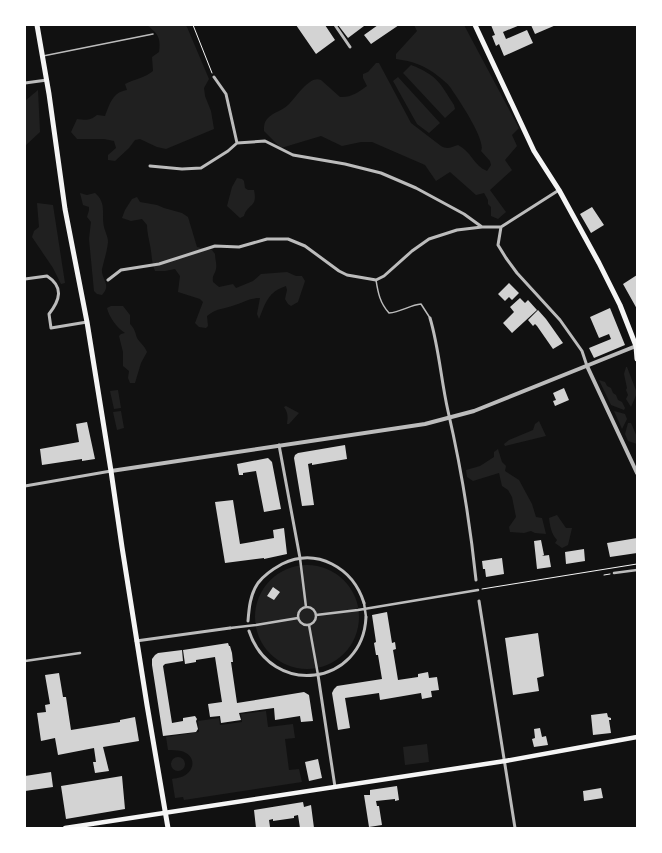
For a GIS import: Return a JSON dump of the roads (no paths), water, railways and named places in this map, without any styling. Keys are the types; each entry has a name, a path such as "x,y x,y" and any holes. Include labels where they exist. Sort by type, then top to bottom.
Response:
{"main road":[{"path":"38,25 47,80 64,209 87,322 136,641 168,828"},
{"path":"475,25 534,151 559,190 613,290 637,346 637,359"},
{"path":"65,828 505,761 637,737"}],"street":[{"path":"335,25 350,47"},
{"path":"214,77 226,94 237,143"},
{"path":"25,83 47,80"},
{"path":"150,166 182,169 201,168 228,151 237,143 264,141 293,155 345,164 381,174 416,188 464,214 482,227"},
{"path":"108,280 120,270 159,264 215,246 239,247 267,239 288,239 305,246 338,271 347,275 376,280 384,276 412,251 429,239 457,230 482,227 501,227 559,190"},
{"path":"501,227 498,245 517,273 560,320 582,351 587,366 637,473"},
{"path":"25,279 47,276 54,280 58,289 58,298 55,306 48,314 51,328 87,322"},
{"path":"430,318 436,339 448,412 467,505 476,580"},
{"path":"25,486 111,471 425,424 474,411 637,346"},
{"path":"279,445 300,558 306,607"},
{"path":"300,558 309,558 328,562 344,571 357,586 365,609 366,617 361,641 351,657 336,668 318,675 298,676 279,669 263,657 252,640 248,626 250,601 258,583 272,569 290,560 300,558"},
{"path":"614,573 637,570"},
{"path":"316,615 365,609 478,590"},
{"path":"479,601 515,828"},
{"path":"306,607 312,609 316,615 314,622 308,625 301,623 298,618 299,612 306,607"},
{"path":"136,641 298,618"},
{"path":"308,625 318,675 335,787"},
{"path":"25,661 80,654"}],"lane":[{"path":"43,56 153,34"},
{"path":"376,280 378,296 383,306 389,313 421,304 430,318"}]}
